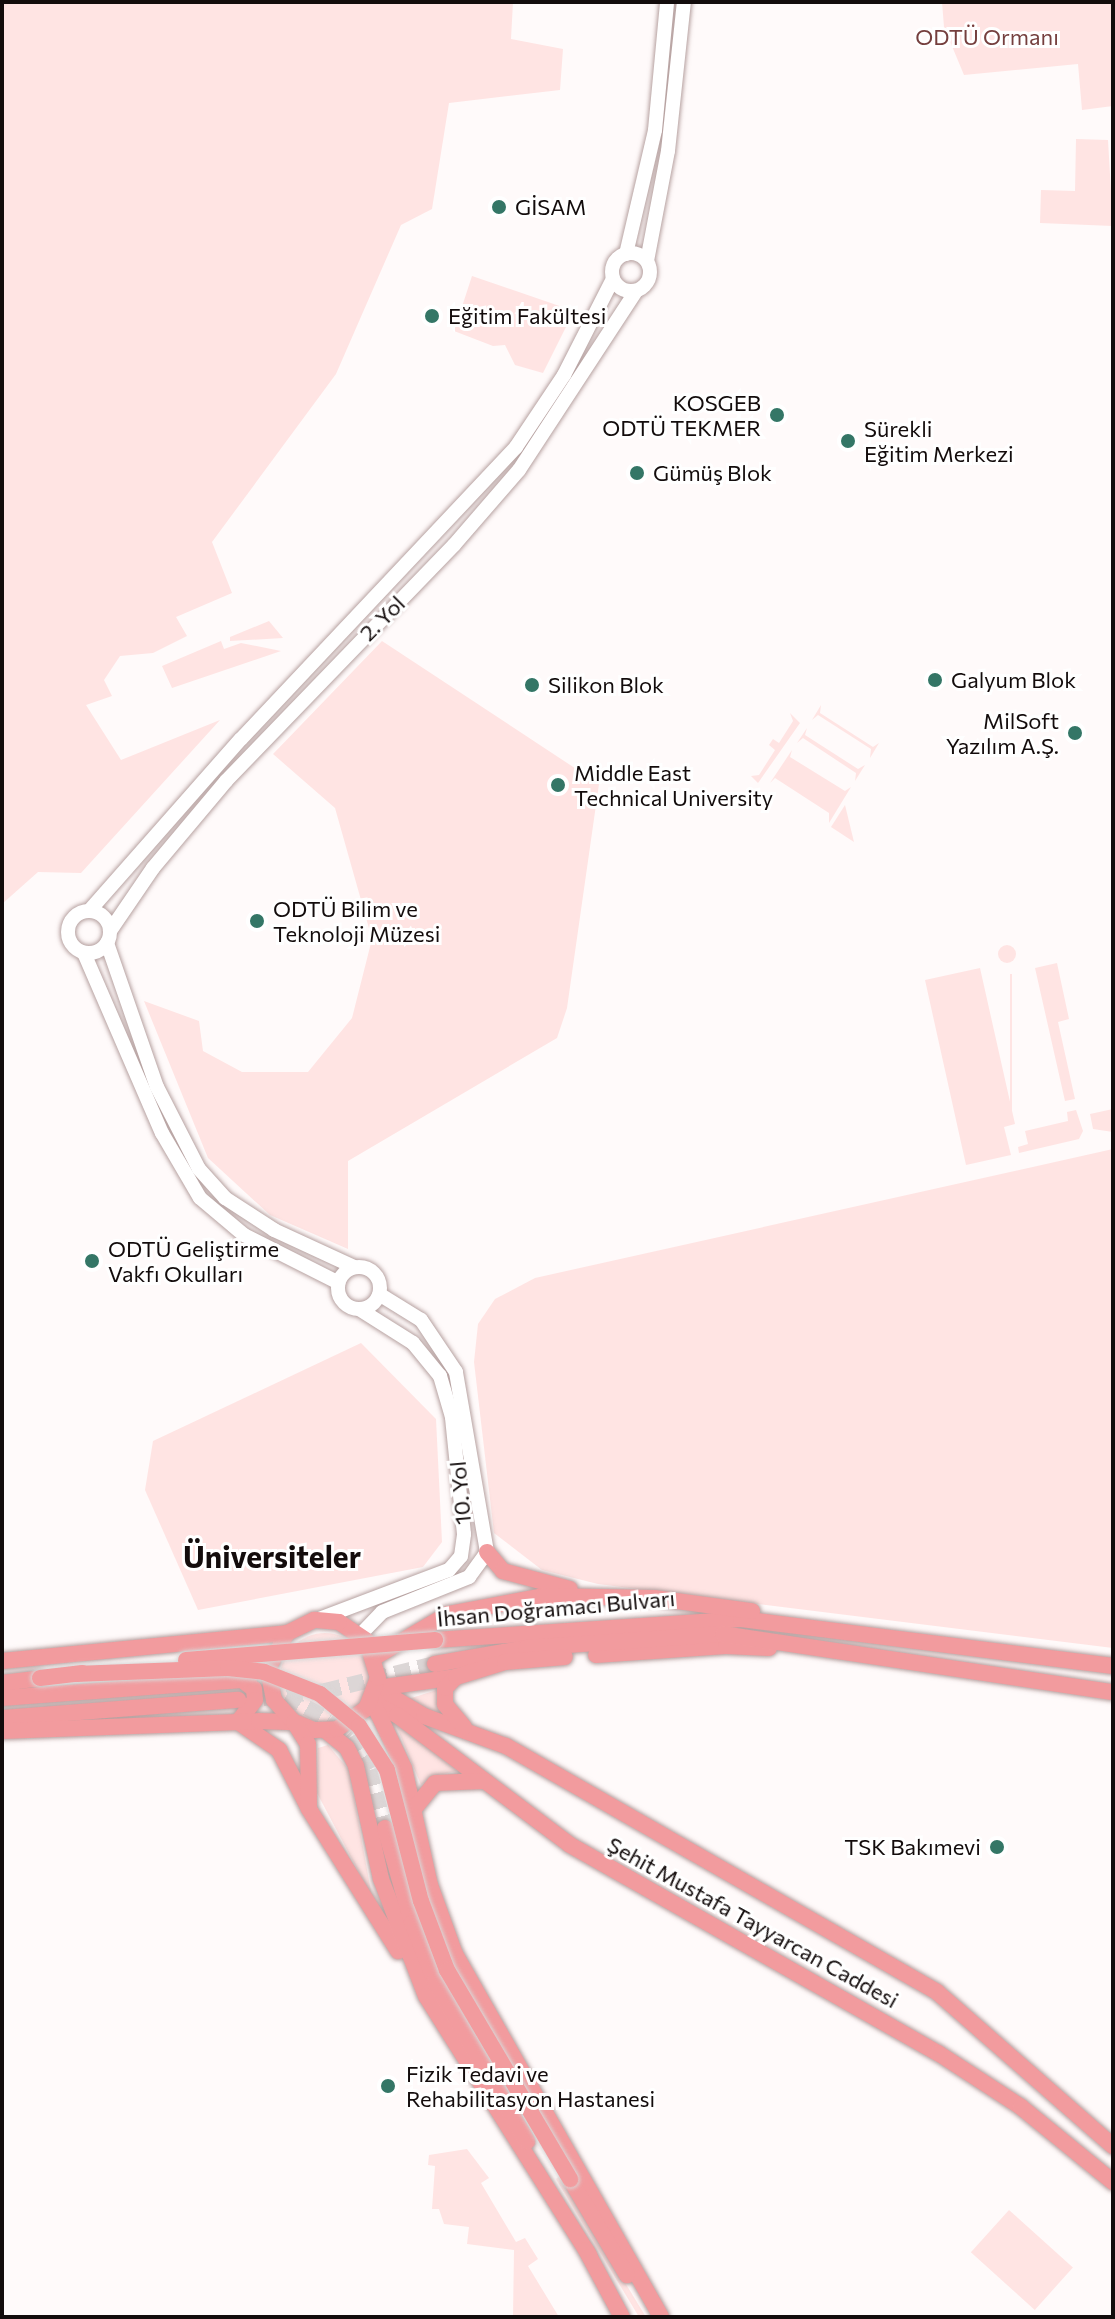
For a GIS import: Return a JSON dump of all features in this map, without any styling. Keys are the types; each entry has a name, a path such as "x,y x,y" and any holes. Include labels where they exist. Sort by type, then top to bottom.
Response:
{"main road":[{"path":"487,1552 503,1571 515,1576 595,1595"},
{"path":"375,1657 465,1608 544,1596 595,1595 706,1604 915,1638"},
{"name":"İhsan Doğramacı Bulvarı","path":"2,1683 228,1655 702,1619 915,1638 1113,1666"},
{"path":"2,1661 287,1633 314,1620 339,1622 361,1634 375,1657 374,1695 397,1748 433,1895 459,1963 661,2317"},
{"path":"2,1698 242,1680 270,1659 287,1633"},
{"name":"İhsan Doğramacı Bulvarı","path":"435,1664 526,1648 701,1633 894,1657 1113,1692"},
{"path":"325,1730 349,1724 374,1695 456,1677 505,1662 712,1646 894,1657"},
{"path":"270,1659 274,1700 294,1722 311,1761 309,1809"},
{"path":"75,1674 228,1668 264,1672 320,1694 359,1726 387,1770 421,1901 447,1970 654,2317"},
{"path":"456,1677 445,1688 445,1704 465,1727"},
{"path":"238,1722 255,1700 254,1689 242,1680"},
{"name":"Şehit Mustafa Tayyarcan Caddesi","path":"374,1695 424,1716 465,1727 937,1992 1113,2146"},
{"name":"Şehit Mustafa Tayyarcan Caddesi","path":"374,1695 570,1845 938,2053 1021,2107 1113,2182"},
{"path":"2,1718 238,1700"},
{"path":"238,1722 279,1750 309,1809 417,1979 449,2040 590,2256"},
{"path":"2,1731 238,1722 294,1722 325,1730 347,1748 356,1766 373,1854 417,1979"},
{"path":"356,1766 372,1746 397,1748"},
{"path":"414,1809 435,1783 483,1781"},
{"path":"385,1828 412,1923 435,1981 622,2317"}],"street":[{"name":"2. Yol","path":"84,953 70,942 68,929 78,913 90,910 251,728 437,534 541,412 613,279 616,261 626,254 655,130 667,2"},
{"name":"2. Yol","path":"109,937 153,868 226,781 454,545 547,433 636,291 649,279 647,261 668,151 684,2"},
{"path":"626,254 647,261"},
{"path":"613,279 625,291 636,291"},
{"path":"437,534 454,545"},
{"path":"84,953 98,952 109,937 102,915 90,910"},
{"name":"10. Yol","path":"109,937 157,1087 199,1169 225,1198 274,1230 374,1273 379,1294 421,1320 456,1372 487,1552 469,1577 382,1612 361,1634"},
{"name":"10. Yol","path":"84,953 162,1133 200,1198 244,1235 339,1283 344,1302 413,1343 440,1376 450,1406 461,1491 464,1534 461,1556 449,1570 314,1620"},
{"path":"339,1283 354,1267"},
{"path":"359,1309 379,1294"},
{"path":"461,1491 477,1487"},
{"path":"464,1534 483,1529"}],"green space":[{"path":"2,2 513,2 511,39 563,49 560,90 449,103 432,209 401,225 336,374 212,542 232,593 176,617 187,636 153,653 120,656 104,680 112,696 86,705 121,760 220,720 81,873 38,872 2,904"},
{"name":"ODTÜ Ormanı","path":"942,2 1113,2 1113,106 1082,110 1078,64 964,75 944,27"},
{"path":"1076,139 1108,140 1113,226 1040,223 1041,190 1075,191"},
{"path":"472,276 574,311 543,373 515,365 505,345 493,346 454,331"},
{"path":"269,621 283,638 230,641 230,637"},
{"path":"221,641 224,649 241,643 281,651 172,688 162,666"},
{"path":"382,641 599,784 567,1008 557,1038 348,1161 348,1249 270,1215 208,1158 144,1001 199,1021 203,1051 242,1072 308,1072 352,1018 372,939 335,808 273,754"},
{"path":"821,705 820,713 873,747 879,743 870,758 871,749 818,715 812,720"},
{"path":"790,713 800,723 758,783 751,776 759,775 775,750 769,745 773,739 779,743 793,721"},
{"path":"807,728 805,735 858,769 865,765 855,781 856,773 803,738 797,743"},
{"path":"792,750 790,757 845,791 851,787 829,823 829,813 775,778 770,783"},
{"path":"845,805 854,842 831,827"},
{"path":"1007,945 1016,954 1007,963 998,954"},
{"path":"1057,963 1069,1019 1058,1022 1075,1099 1065,1101 1035,968"},
{"path":"980,968 1015,1124 1004,1127 1011,1155 966,1165 925,980"},
{"path":"1010,974 1012,974 1012,1110"},
{"path":"1113,1109 1113,1132 1093,1129 1090,1114"},
{"path":"1076,1110 1083,1131 1079,1139 1019,1153 1018,1147 1028,1144 1025,1131 1068,1121 1067,1112"},
{"path":"1113,1149 1113,1648 598,1584 542,1570 494,1533 474,1362 478,1324 495,1299 535,1278"},
{"path":"361,1343 436,1419 442,1542 423,1567 198,1610 145,1490 153,1441"},
{"path":"325,1633 342,1636 357,1646 367,1661 370,1678 367,1695 357,1710 342,1720 325,1723 308,1720 293,1710 283,1695 280,1678 283,1661 293,1646 308,1636"},
{"path":"440,1689 446,1719 405,1700"},
{"path":"396,1725 457,1771 433,1776 421,1785"},
{"path":"328,1745 349,1770 372,1897 317,1793 318,1748"},
{"path":"467,2149 489,2178 481,2183 516,2242 525,2238 538,2259 528,2266 559,2317 513,2317 514,2250 467,2244 469,2227 444,2224 439,2209 432,2209 435,2166 428,2165 429,2155"},
{"path":"560,2176 646,2317 639,2317 556,2179"},
{"path":"1009,2210 1073,2268 1035,2310 971,2252"}],"tunnel":[{"path":"263,1698 325,1691 435,1664"},
{"path":"286,1696 329,1720 349,1738 369,1770 385,1828"}],"place":[{"name":"GİSAM","path":"499,207"},
{"name":"Eğitim Fakültesi","path":"432,316"},
{"name":"KOSGEB ODTÜ TEKMER","path":"777,415"},
{"name":"Sürekli Eğitim Merkezi","path":"848,441"},
{"name":"Gümüş Blok","path":"637,473"},
{"name":"Galyum Blok","path":"935,680"},
{"name":"Silikon Blok","path":"532,685"},
{"name":"MilSoft Yazılım A.Ş.","path":"1075,733"},
{"name":"Middle East Technical University","path":"558,785"},
{"name":"ODTÜ Bilim ve Teknoloji Müzesi","path":"257,921"},
{"name":"ODTÜ Geliştirme Vakfı Okulları","path":"92,1261"},
{"name":"TSK Bakımevi","path":"997,1847"},
{"name":"Fizik Tedavi ve Rehabilitasyon Hastanesi","path":"388,2086"}],"district":[{"name":"Üniversiteler","path":"272,1556"}]}
